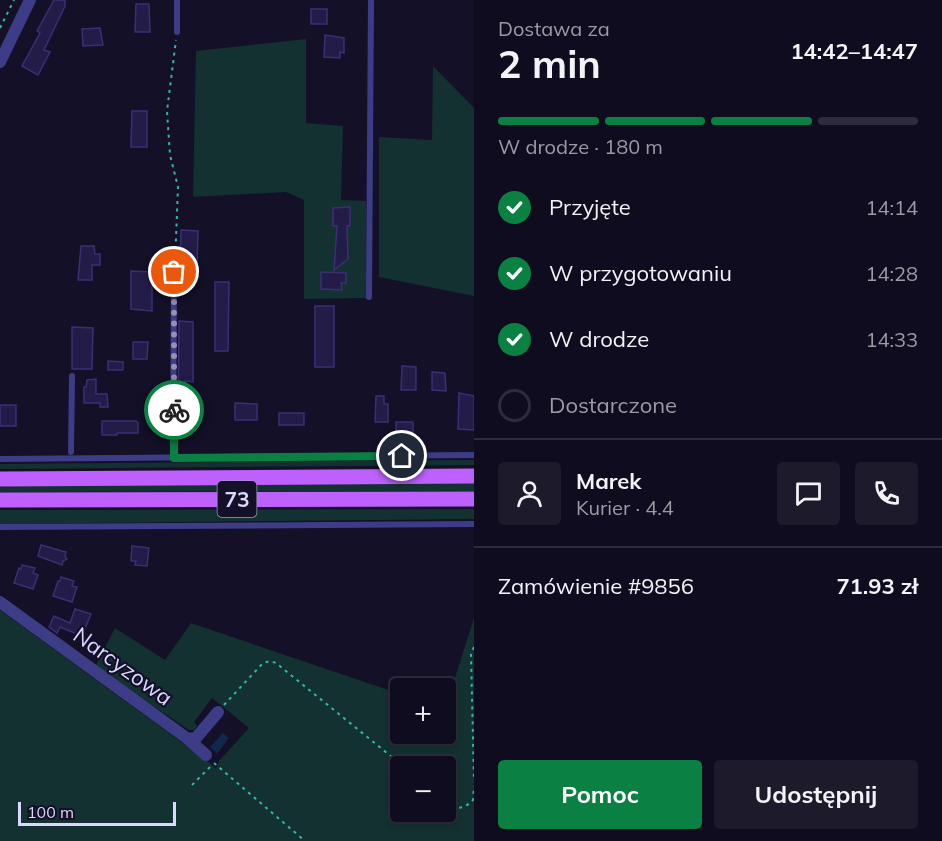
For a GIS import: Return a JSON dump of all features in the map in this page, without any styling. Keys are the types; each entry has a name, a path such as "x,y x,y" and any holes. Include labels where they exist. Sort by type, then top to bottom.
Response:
{"main road":[{"name":"73","path":"0,479 474,476"},
{"name":"73","path":"0,500 474,499"}],"street":[{"path":"0,62 30,0"},
{"name":"Narcyzowa","path":"0,602 188,739 210,759"},
{"path":"188,739 196,738 220,709"}],"lane":[{"path":"177,0 177,32"},
{"path":"369,297 371,0"},
{"path":"174,272 174,458"},
{"path":"71,452 72,376"},
{"path":"0,459 474,455"},
{"path":"0,527 474,524"}],"path":[{"path":"0,28 14,0"},
{"path":"174,272 178,187 170,155 167,111 177,32"},
{"path":"474,647 471,654 474,781"},
{"path":"220,709 263,663 270,661 276,663 391,756"},
{"path":"192,785 210,759 305,841"},
{"path":"456,807 466,806 473,800 474,786"}],"green space":[{"path":"306,39 306,123 343,126 341,200 366,201 367,298 304,299 304,200 286,192 193,197 196,51"},
{"path":"433,66 474,108 474,296 379,277 379,137 432,140"},
{"path":"474,460 474,465 0,469 0,464"},
{"path":"474,482 474,491 0,492 0,487 10,486"},
{"path":"474,509 474,519 0,524 0,510"},
{"path":"0,610 216,769 219,761 249,728 212,698 194,722 197,726 194,730 189,730 95,667 115,628 165,660 191,623 390,691 390,744 456,744 455,678 474,618 474,841 0,841"}],"water":[{"path":"223,733 229,738 217,754 210,747"}],"building":[{"path":"54,0 65,0 65,6 44,50 50,52 38,75 22,66"},
{"path":"136,4 149,4 150,32 135,32"},
{"path":"311,9 327,9 327,24 311,24"},
{"path":"100,28 103,45 83,46 82,29"},
{"path":"325,35 344,38 344,53 340,52 340,58 324,57"},
{"path":"132,111 147,111 147,147 131,147"},
{"path":"350,207 350,226 347,226 348,259 334,270 337,226 333,226 333,208"},
{"path":"181,230 198,231 197,268 180,268"},
{"path":"81,246 94,246 95,254 100,254 100,265 92,265 92,280 78,280"},
{"path":"131,271 152,272 152,311 131,309"},
{"path":"321,272 346,273 346,283 341,283 342,290 321,289"},
{"path":"215,282 229,282 228,351 215,351"},
{"path":"315,306 334,306 334,367 315,367"},
{"path":"179,321 193,322 193,382 185,381 185,416 178,416"},
{"path":"72,327 93,328 92,369 72,369"},
{"path":"133,342 148,342 147,359 133,359"},
{"path":"108,361 123,362 123,370 108,370"},
{"path":"402,366 416,367 416,390 401,390"},
{"path":"432,372 445,373 446,391 432,390"},
{"path":"96,379 96,394 107,394 108,407 100,407 100,403 84,403 84,387 86,387 87,380"},
{"path":"459,393 474,396 474,430 458,429"},
{"path":"376,396 384,396 384,404 388,404 388,422 375,422"},
{"path":"235,403 257,404 257,420 235,420"},
{"path":"0,405 16,405 16,426 0,426"},
{"path":"279,413 304,413 304,425 279,425"},
{"path":"102,421 136,421 138,433 102,435"},
{"path":"396,422 413,422 413,436 396,436"},
{"path":"41,545 66,552 67,559 62,565 38,556"},
{"path":"132,546 149,548 147,566 135,565 136,561 131,561"},
{"path":"22,565 35,568 33,573 38,575 33,589 14,583"},
{"path":"61,577 74,581 72,586 77,587 72,602 53,596"},
{"path":"75,609 91,614 82,636 60,627 57,633 49,627 54,616 70,623"}],"way so far":[{"path":"174,272 174,410"}],"route":[{"path":"174,410 174,458 402,456"}]}
